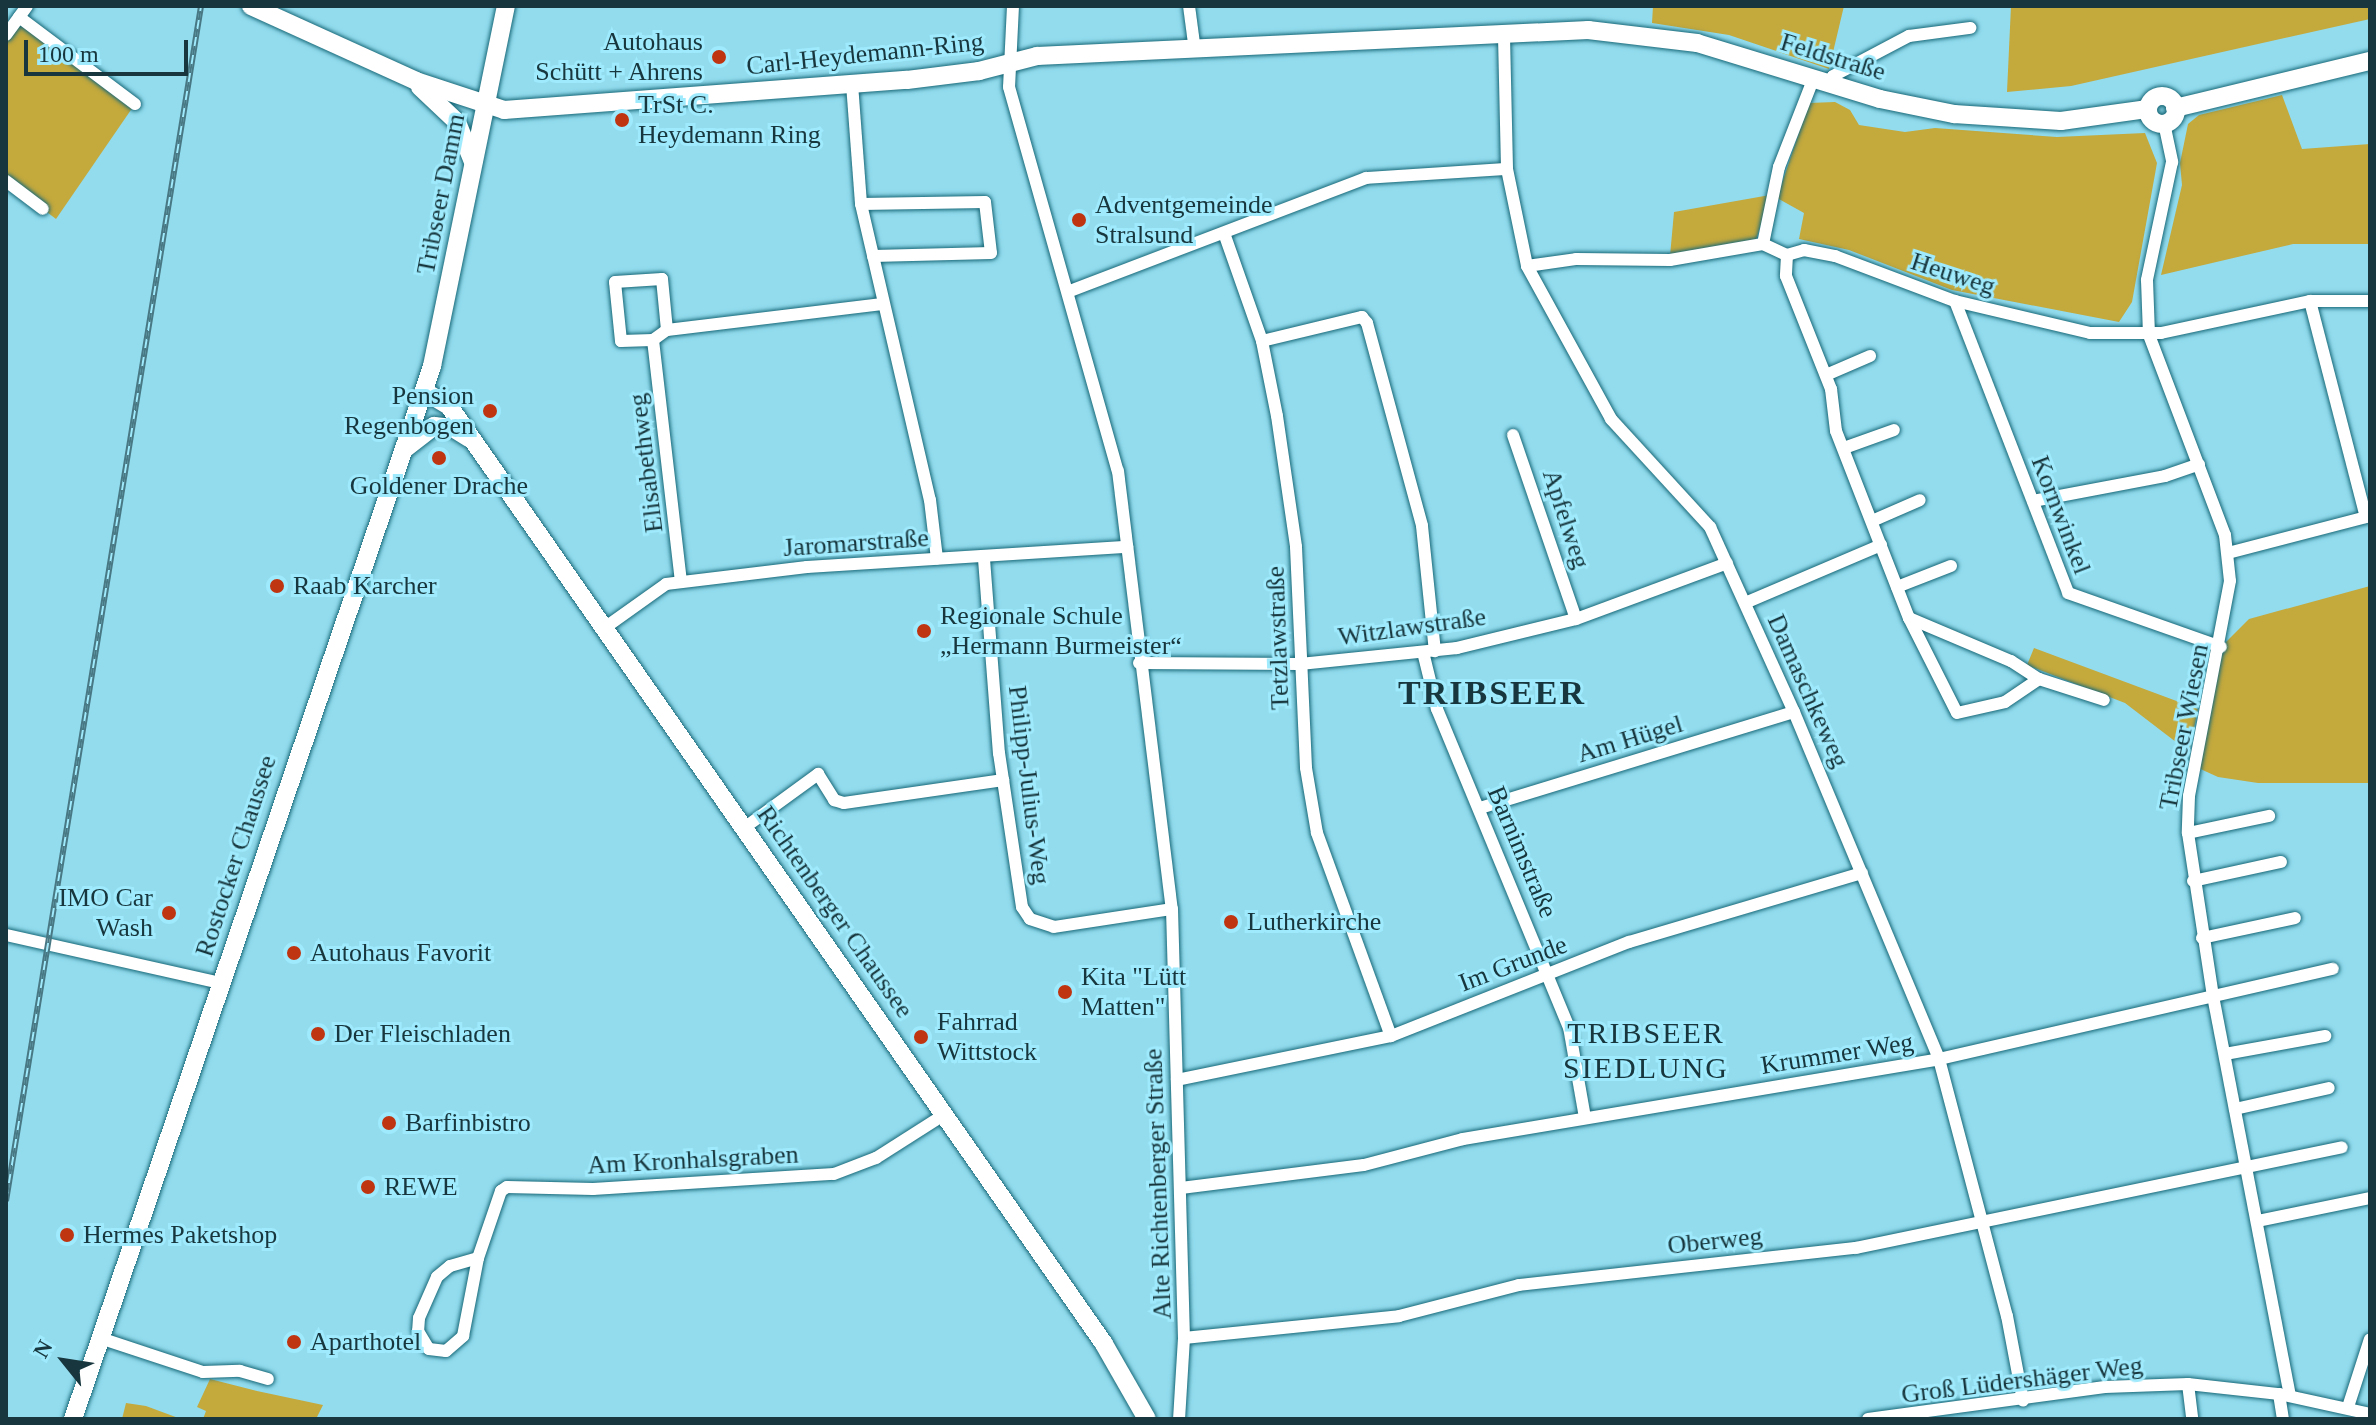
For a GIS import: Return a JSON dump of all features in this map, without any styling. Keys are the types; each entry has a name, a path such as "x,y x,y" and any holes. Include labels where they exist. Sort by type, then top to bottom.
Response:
{"main road":[{"name":"Carl-Heydemann-Ring","path":"251,6 416,81 485,107 533,108 852,84 1008,64 1037,56 1504,36"},
{"name":"Tribseer Damm","path":"424,391 475,168 506,6"},
{"name":"Feldstraße","path":"1504,36 1588,30 1662,37 1919,108 2011,120 2061,121 2148,109 2159,96 2171,100 2175,108 2370,61"},
{"path":"416,81 457,122 475,168"},
{"path":"2148,109 2155,121 2164,123 2175,108"},
{"name":"Richtenberger Chaussee","path":"424,391 449,406 1104,1344 1147,1419"},
{"name":"Rostocker Chaussee","path":"73,1419 424,391"},
{"path":"398,461 416,437 434,426 453,428 472,441"}],"street":[{"name":"Alte Richtenberger Straße","path":"1013,6 1009,87 1070,291 1118,471 1139,663 1172,909 1184,1338 1179,1419"},
{"path":"1189,6 1195,51"},
{"path":"6,35 23,12 135,104"},
{"path":"1527,266 1576,259 1670,260 1763,244 1779,167 1822,82 1909,36 1970,28"},
{"name":"Damaschkeweg","path":"1504,36 1507,169 1527,266 1611,419 1691,502 1727,563 1794,712 1939,1059 1983,1224 2023,1401"},
{"path":"852,84 861,204 930,500 937,559"},
{"name":"Tribseer Wiesen","path":"2164,123 2172,162 2147,280 2149,335 2199,464 2228,553 2229,609 2189,796 2188,833 2202,938 2258,1221 2284,1395 2283,1419"},
{"path":"1070,291 1366,178 1507,169"},
{"path":"6,181 43,209"},
{"path":"861,204 985,202 991,253 873,256"},
{"name":"Tetzlawstraße","path":"1224,233 1262,341 1296,547 1300,664 1317,833 1391,1036"},
{"name":"Heuweg","path":"1763,244 1787,255 1804,250 1835,256 1955,301 2090,333 2149,335 2310,301 2370,301"},
{"path":"1787,255 1786,276 1826,375 1844,448 1909,618 1957,713 2005,702 2039,679"},
{"path":"667,330 662,279 615,282 621,341 653,340 667,330 882,304"},
{"name":"Kornwinkel","path":"1955,301 2068,593 2221,647"},
{"path":"2228,553 2368,516 2310,301"},
{"name":"Barnimstraße","path":"1262,341 1362,317 1422,526 1429,652 1437,709 1550,974 1569,1027 1585,1118"},
{"name":"Elisabethweg","path":"653,340 681,582"},
{"path":"1826,375 1870,356"},
{"path":"1844,448 1894,430"},
{"name":"Apfelweg","path":"1513,435 1576,619"},
{"path":"2033,501 2165,476 2199,464"},
{"path":"1872,521 1920,500"},
{"path":"1745,603 1881,545"},
{"name":"Jaromarstraße","path":"603,629 666,584 807,567 984,559 1127,547"},
{"name":"Philipp-Julius-Weg","path":"984,559 1003,780 1022,907 1030,919 1054,927 1172,909"},
{"name":"Witzlawstraße","path":"1139,663 1300,664 1429,652 1576,619 1727,563"},
{"path":"1897,587 1951,566"},
{"path":"1909,618 2011,661 2039,679 2104,700"},
{"name":"Am Hügel","path":"1480,808 1794,712"},
{"path":"744,828 818,774 834,800 844,803 1003,780"},
{"path":"2188,833 2269,816"},
{"path":"2193,881 2281,862"},
{"name":"Im Grunde","path":"1177,1080 1391,1036 1629,942 1862,873"},
{"path":"2202,938 2295,918"},
{"path":"6,935 221,983"},
{"name":"Krummer Weg","path":"1181,1188 1364,1165 1463,1139 1939,1059 2333,969"},
{"path":"2225,1054 2325,1036"},
{"path":"2235,1109 2329,1088"},
{"name":"Am Kronhalsgraben","path":"478,1258 450,1266 437,1277 419,1318 418,1331 429,1349 446,1351 463,1336 478,1258 501,1191 507,1187 593,1189 834,1174 876,1158 945,1114"},
{"name":"Oberweg","path":"1184,1338 1399,1316 1519,1285 1856,1248 1983,1224 2246,1163 2342,1147"},
{"path":"2258,1221 2370,1198"},
{"path":"100,1338 203,1372 240,1371 268,1379"},
{"path":"2348,1407 2370,1339"},
{"path":"2188,1384 2192,1419"},
{"name":"Groß Lüdershäger Weg","path":"1868,1419 1984,1413 2023,1401 2105,1387 2188,1384 2284,1395 2370,1414"}],"shaded area":[{"path":"1653,6 1844,6 1829,69 1729,35 1652,23"},
{"path":"2011,6 2370,6 2370,19 2071,86 2007,92"},
{"path":"19,17 135,104 56,219 6,181 6,35"},
{"path":"2282,95 2302,149 2370,144 2370,244 2293,244 2161,275 2182,185 2180,163 2188,124 2199,115"},
{"path":"1835,102 1850,110 1859,125 1905,132 1935,128 2057,137 2145,133 2157,163 2132,302 2119,322 1952,290 1849,250 1799,239 1804,213 1777,198 1809,103"},
{"path":"1770,195 1756,240 1670,256 1674,212"},
{"path":"2370,586 2370,783 2258,783 2218,777 2196,767 2221,647 2249,619"},
{"path":"2034,648 2198,709 2189,752 2125,703 2027,665"},
{"path":"210,1379 323,1405 316,1419 203,1419 206,1411 197,1407"},
{"path":"126,1403 146,1406 181,1419 122,1419"}],"railway":[{"path":"6,1201 201,6"}],"place":[{"name":"Autohaus Schütt + Ahrens","path":"719,57"},
{"name":"TrSt C. Heydemann Ring","path":"622,120"},
{"name":"Adventgemeinde Stralsund","path":"1079,220"},
{"name":"Pension Regenbogen","path":"490,411"},
{"name":"Goldener Drache","path":"439,458"},
{"name":"Raab Karcher","path":"277,586"},
{"name":"Regionale Schule „Hermann Burmeister“","path":"924,631"},
{"name":"IMO Car Wash","path":"169,913"},
{"name":"Lutherkirche","path":"1231,922"},
{"name":"Autohaus Favorit","path":"294,953"},
{"name":"Kita \"Lütt Matten\"","path":"1065,992"},
{"name":"Der Fleischladen","path":"318,1034"},
{"name":"Fahrrad Wittstock","path":"921,1037"},
{"name":"Barfinbistro","path":"389,1123"},
{"name":"REWE","path":"368,1187"},
{"name":"Hermes Paketshop","path":"67,1235"},
{"name":"Aparthotel","path":"294,1342"}],"district":[{"name":"TRIBSEER","path":"1492,693"},
{"name":"TRIBSEER SIEDLUNG","path":"1646,1050"}]}
